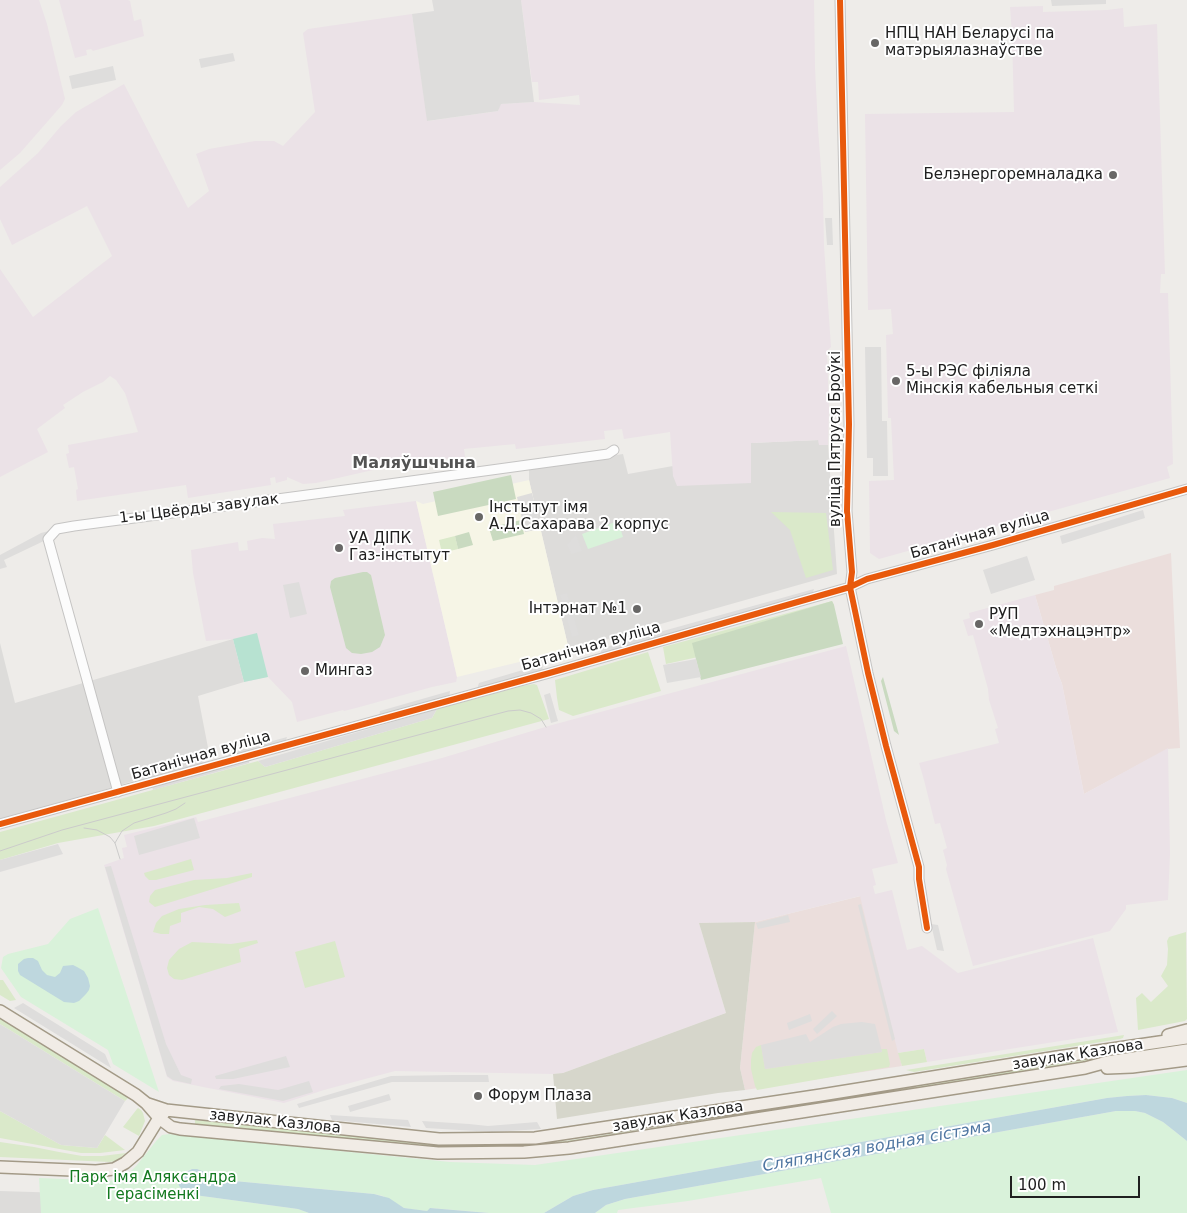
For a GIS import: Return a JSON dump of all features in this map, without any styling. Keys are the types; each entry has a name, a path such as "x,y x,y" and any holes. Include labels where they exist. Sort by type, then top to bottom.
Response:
{"main road":[{"name":"завулак Казлова","path":"0,1011 136,1095 162,1114 171,1127 180,1130 438,1153 524,1152 569,1148 1085,1068 1107,1062 1187,1050"},
{"path":"1148,1044 1170,1034 1187,1030"},
{"name":"завулак Казлова","path":"162,1114 439,1139 536,1138 1187,1038"},
{"name":"завулак Казлова","path":"1085,1068 1132,1067 1187,1060"},
{"path":"0,1167 96,1171 114,1169 138,1152 162,1114"},
{"path":"644,1122 646,1136"}],"street":[{"name":"вуліца Пятруся Броўкі","path":"840,0 848,387 847,511 852,572 850,587 868,673 919,867 919,879 927,928"},
{"name":"1-ы Цвёрды завулак","path":"118,792 48,539 57,529 608,454 614,450"},
{"name":"Батанічная вуліца","path":"0,824 546,674 850,587 867,579 1187,489"}],"shaded area":[{"path":"0,0 39,0 47,24 65,99 62,105 20,153 0,170"},
{"path":"59,0 128,0 130,1 134,21 141,19 144,36 93,51 91,49 86,50 87,55 75,58"},
{"path":"432,0 521,0 534,102 501,104 498,111 427,121 412,14 434,11"},
{"path":"521,0 814,0 815,67 831,347 827,351 828,445 819,445 818,440 751,443 751,483 677,486 673,476 670,432 624,439 622,429 604,431 605,439 516,449 515,444 464,449 465,457 433,460 419,464 373,470 316,483 303,484 287,477 287,480 276,483 275,477 270,478 271,485 188,498 186,485 77,501 76,490 78,489 74,467 69,468 66,454 69,453 68,445 138,432 125,393 116,380 110,376 63,405 65,408 37,429 48,452 0,477 0,269 33,317 112,256 87,206 12,245 0,219 0,187 38,153 76,112 124,84 188,208 209,191 196,154 209,149 255,141 274,141 283,146 315,112 303,33 308,29 412,14 428,121 498,111 500,104 534,102 580,105 579,95 539,100 538,82 532,82"},
{"path":"1051,0 1106,0 1106,4 1052,6"},
{"path":"1043,6 1043,12 1123,8 1124,27 1157,24 1165,274 1161,274 1160,293 1168,293 1173,464 1167,467 1170,478 879,559 870,553 869,481 894,480 891,418 888,418 886,335 893,334 891,309 868,310 865,114 1014,112 1010,7"},
{"path":"233,53 235,61 201,68 199,59"},
{"path":"113,66 116,80 72,89 69,76"},
{"path":"825,218 832,218 833,245 827,245"},
{"path":"865,347 881,347 882,421 887,421 888,476 873,476 873,458 867,458"},
{"path":"819,440 819,445 828,445 837,574 569,650 529,480 529,469 623,454 628,474 673,466 673,476 751,483 751,443"},
{"path":"529,480 569,650 457,677 416,501 423,504"},
{"path":"532,493 541,529 525,532 517,497"},
{"path":"416,501 457,677 456,682 297,722 292,702 268,677 244,682 233,639 206,641 193,573 191,550 238,542 239,551 248,550 247,541 262,538 275,539 273,524 345,516 343,510"},
{"path":"1143,510 1145,518 1062,544 1060,536"},
{"path":"57,529 48,539 4,560 7,567 0,569 0,555 41,533"},
{"path":"576,534 582,551 571,554 567,545"},
{"path":"1171,553 1180,748 1168,749 1084,794 1062,684 1035,595 1054,590 1054,586"},
{"path":"1027,556 1035,580 991,594 983,570"},
{"path":"299,582 307,614 290,618 283,585"},
{"path":"814,589 812,595 600,655 602,648"},
{"path":"567,593 579,635 572,637 560,595"},
{"path":"1035,595 1062,684 1084,794 1168,748 1170,854 1168,900 1126,905 1126,909 1110,931 973,966 946,869 947,865 943,850 947,848 940,823 935,824 919,763 999,743 995,729 998,728 973,635 968,636 963,620 970,618 969,613"},
{"path":"233,639 244,682 198,696 210,758 0,821 0,643 15,703"},
{"path":"846,646 886,820 898,863 872,869 876,885 873,886 875,894 892,890 907,950 922,946 958,973 1093,938 1118,1032 927,1062 924,1049 898,1053 860,896 755,922 699,923 726,1013 563,1073 395,1071 284,1103 173,1081 167,1077 104,865 124,858 122,848 127,847 124,835 196,817 198,822 442,758 552,725"},
{"path":"696,659 701,677 667,683 663,665"},
{"path":"543,664 542,672 477,689 479,683"},
{"path":"450,691 449,698 379,718 380,711"},
{"path":"550,693 558,721 551,723 544,695"},
{"path":"437,709 432,718 265,767 258,761"},
{"path":"287,737 285,743 227,759 229,753"},
{"path":"249,759 249,763 153,790 152,786"},
{"path":"204,760 203,766 138,784 140,779"},
{"path":"194,818 200,838 139,855 134,836"},
{"path":"58,844 63,854 0,872 0,860"},
{"path":"111,866 166,1044 181,1075 192,1079 191,1084 173,1080 167,1076 105,867"},
{"path":"861,896 902,1066 745,1090 740,1068 755,922"},
{"path":"861,904 895,1039 892,1041 858,905"},
{"path":"788,915 790,922 758,929 756,923"},
{"path":"755,922 740,1068 745,1090 557,1119 553,1074 563,1073 726,1013 699,923"},
{"path":"931,924 938,925 944,951 937,950"},
{"path":"23,1003 105,1054 111,1068 14,1008"},
{"path":"832,1011 837,1016 817,1034 813,1029"},
{"path":"810,1014 812,1021 789,1030 787,1023"},
{"path":"862,1022 875,1024 882,1052 765,1069 761,1045 806,1034 810,1042 833,1027 841,1024"},
{"path":"0,1024 125,1101 97,1148 61,1145 0,1111"},
{"path":"286,1056 290,1067 233,1079 216,1079 215,1076"},
{"path":"488,1075 489,1082 392,1082 299,1108 297,1104 391,1076"},
{"path":"309,1081 313,1092 283,1101 219,1089 221,1086 239,1084 278,1090"},
{"path":"389,1094 391,1100 350,1112 348,1106"},
{"path":"330,1115 408,1120 411,1127 332,1120"},
{"path":"422,1121 488,1126 537,1122 541,1129 492,1132 426,1128"},
{"path":"0,1191 65,1193 163,1213 0,1213"}],"green space":[{"path":"511,475 516,499 438,516 433,492"},
{"path":"771,512 826,513 833,570 806,578 790,530"},
{"path":"521,520 524,534 493,541 489,528"},
{"path":"618,521 623,537 588,549 582,534"},
{"path":"469,532 473,545 458,549 455,536"},
{"path":"455,536 458,549 442,553 439,540"},
{"path":"363,572 371,575 385,635 380,647 372,652 361,654 352,653 346,648 330,587 331,581 335,578"},
{"path":"832,601 834,605 703,679 698,657 666,664 663,647"},
{"path":"832,601 843,644 701,680 692,643"},
{"path":"257,633 268,677 244,682 233,639"},
{"path":"648,652 661,691 573,716 559,710 555,680"},
{"path":"883,677 899,735 894,731 881,681"},
{"path":"534,684 537,685 549,719 154,826 58,843 0,860 0,832 258,761 265,767 432,718 437,709"},
{"path":"191,859 194,870 156,880 149,880 144,873"},
{"path":"252,873 252,877 155,907 149,902 150,896 155,890 194,880 227,878"},
{"path":"239,903 241,911 225,917 213,909 199,907 181,913 181,922 170,926 169,934 153,932 156,923 162,916 179,909 205,905"},
{"path":"98,908 159,1092 113,1064 108,1050 21,997 1,968 3,957 48,944 70,919"},
{"path":"1186,932 1187,1019 1185,1021 1138,1030 1136,998 1142,993 1151,1002 1168,986 1161,976 1167,965 1167,941 1169,937"},
{"path":"257,940 258,943 239,949 241,962 182,980 174,979 169,975 167,968 169,960 179,949 192,942 231,944"},
{"path":"335,941 345,977 305,988 295,952"},
{"path":"0,980 3,980 16,1000 10,1001 0,995"},
{"path":"0,1017 129,1097 125,1101 0,1024"},
{"path":"1124,1035 1120,1039 914,1072 906,1070"},
{"path":"761,1045 765,1069 882,1052 881,1049 887,1049 890,1064 889,1067 757,1090 751,1069 751,1060 752,1053 756,1047"},
{"path":"1170,1046 1170,1050 850,1100 850,1097"},
{"path":"924,1049 927,1062 902,1066 898,1053"},
{"name":"Парк імя Аляксандра Герасіменкі","path":"1187,1070 1187,1103 1172,1098 1146,1095 1107,1098 593,1190 573,1196 544,1213 489,1213 431,1208 427,1211 417,1210 404,1208 383,1196 374,1194 234,1181 192,1169 186,1171 187,1194 298,1209 309,1213 41,1213 39,1178 109,1181 120,1179 137,1165 162,1135 169,1134 450,1162 535,1165"},
{"path":"843,1098 844,1101 650,1131 651,1128"},
{"path":"138,1108 143,1113 145,1121 139,1136 123,1127"},
{"path":"0,1111 61,1145 97,1148 105,1135 125,1150 81,1153 0,1138"},
{"path":"1116,1111 1145,1113 1163,1122 1187,1141 1187,1213 831,1213 821,1178 688,1201 618,1210 617,1213 595,1213 606,1205 625,1199"},
{"path":"195,1120 443,1145 510,1146 565,1141 637,1130 637,1133 539,1147 439,1147 195,1124"},
{"path":"0,1142 82,1156 126,1153 116,1161 110,1162 0,1157"}],"water":[{"path":"28,958 38,961 42,970 47,975 55,977 60,973 63,966 73,965 77,967 84,971 88,978 89,990 79,1001 74,1003 64,1002 20,975 18,964"},
{"name":"Сляпянская водная сістэма","path":"1146,1095 1172,1098 1187,1103 1187,1141 1163,1122 1145,1113 1116,1111 625,1199 606,1205 595,1213 544,1213 573,1196 593,1190 1107,1098"},
{"path":"192,1169 234,1181 374,1194 389,1198 404,1208 427,1211 430,1208 489,1213 309,1213 298,1209 187,1194 179,1186 178,1181 182,1174"}],"tram line":[{"path":"0,851 62,830 508,711 520,710 531,713 541,719 546,727"},
{"path":"115,843 122,831 134,823 166,813 185,803"},
{"path":"84,828 97,830 110,837 115,843 120,859"}],"cycle path":[{"path":"840,0 849,424 847,511 852,572 850,587 868,673 919,867 919,879 927,928"},
{"path":"0,824 546,674 850,587 867,579 1187,489"}],"place":[{"name":"НПЦ НАН Беларусі па матэрыялазнаўстве","path":"875,43"},
{"name":"Белэнергоремналадка","path":"1113,175"},
{"name":"5-ы РЭС філіяла Мінскія кабельныя сеткі","path":"896,381"},
{"name":"Інстытут імя А.Д.Сахарава 2 корпус","path":"479,517"},
{"name":"УА ДІПК Газ-інстытут","path":"339,548"},
{"name":"Інтэрнат №1","path":"637,609"},
{"name":"РУП «Медтэхнацэнтр»","path":"979,624"},
{"name":"Мингаз","path":"305,671"},
{"name":"Форум Плаза","path":"478,1096"}],"district":[{"name":"Маляўшчына","path":"414,464"}]}
